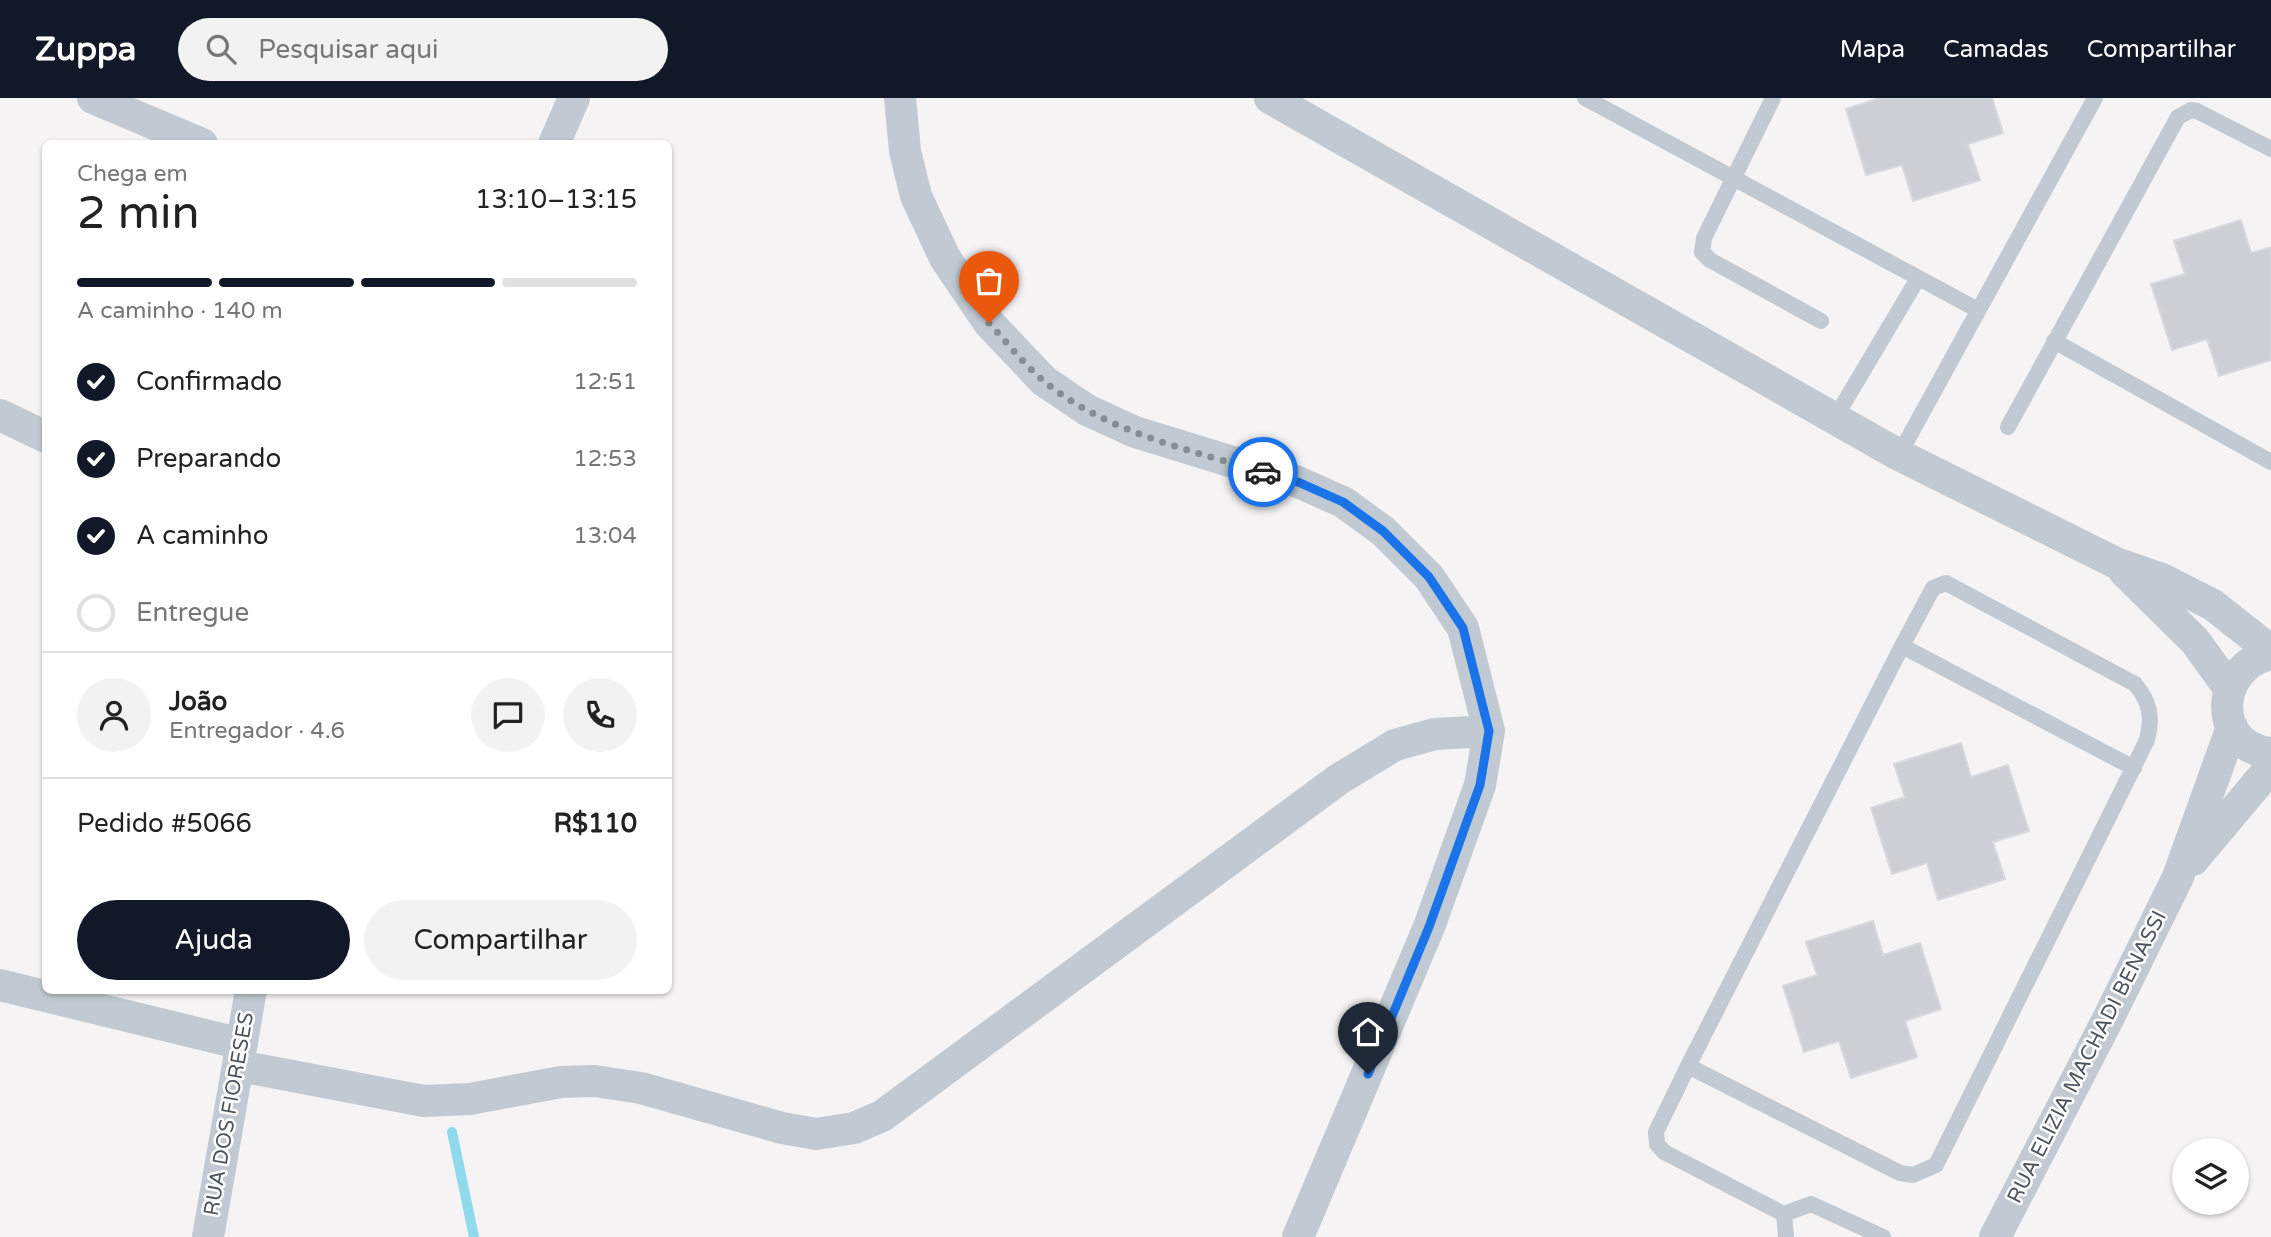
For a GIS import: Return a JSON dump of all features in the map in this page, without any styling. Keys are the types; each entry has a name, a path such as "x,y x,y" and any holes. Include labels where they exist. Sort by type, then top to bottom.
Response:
{"street":[{"path":"93,98 193,140"},
{"path":"556,140 574,98"},
{"path":"900,98 905,151 916,196 946,258 989,323 1044,381 1087,410 1135,432 1298,482 1343,502 1383,531 1429,577 1463,628 1489,731 1480,785 1429,927 1298,1237"},
{"path":"1269,98 1899,455 2116,563 2162,579 2213,605 2271,652 2246,664 2236,675 2226,701 2232,727 2241,738 2253,748 2271,753"},
{"path":"0,415 42,435"},
{"path":"2116,563 2195,640 2229,688"},
{"name":"RUA ELIZIA MACHADI BENASSI","path":"1995,1237 2178,877 2232,727"},
{"path":"0,985 240,1055 424,1101 470,1099 561,1082 594,1081 641,1088 793,1130 816,1133 854,1128 882,1116 1339,779 1395,745 1435,734 1489,731"},
{"name":"RUA ELIZIA MACHADI BENASSI","path":"2178,877 2271,767"},
{"name":"RUA DOS FIORESES","path":"208,1237 250,994"}],"lane":[{"path":"1586,98 1917,280 1978,310"},
{"path":"1773,98 1732,177 1704,238 1702,252 1710,260 1821,321"},
{"path":"1899,455 2095,98"},
{"path":"2008,427 2178,117 2191,110 2197,111 2271,149"},
{"path":"1835,418 1917,280"},
{"path":"2054,341 2271,462"},
{"path":"1688,1066 1900,1173 1913,1175 1936,1165 2147,740 2151,725 2148,703 2136,684 1946,583 1933,588 1902,646 1688,1066 1658,1127 1657,1143 1664,1152 1784,1214 1811,1204 1881,1237"},
{"path":"1902,646 2134,768"},
{"path":"1784,1214 1786,1237"}],"building":[{"path":"1880,98 1992,98 2003,133 1968,144 1980,180 1913,201 1902,165 1866,175 1846,109"},
{"path":"2241,220 2251,253 2271,247 2271,360 2219,376 2207,339 2172,350 2151,284 2185,274 2174,241"},
{"path":"1961,743 1971,777 2008,765 2029,831 1993,842 2005,879 1938,900 1927,863 1892,874 1871,808 1905,797 1894,764"},
{"path":"1873,921 1883,955 1920,943 1941,1009 1905,1021 1917,1057 1851,1078 1839,1041 1804,1052 1783,986 1817,975 1806,942"}],"waterway":[{"path":"452,1132 474,1237"}],"way so far":[{"path":"989,323 1044,381 1087,410 1135,432 1263,472"}],"route":[{"path":"1263,472 1298,482 1343,502 1383,531 1429,577 1463,628 1489,731 1480,785 1429,927 1368,1074"}]}
